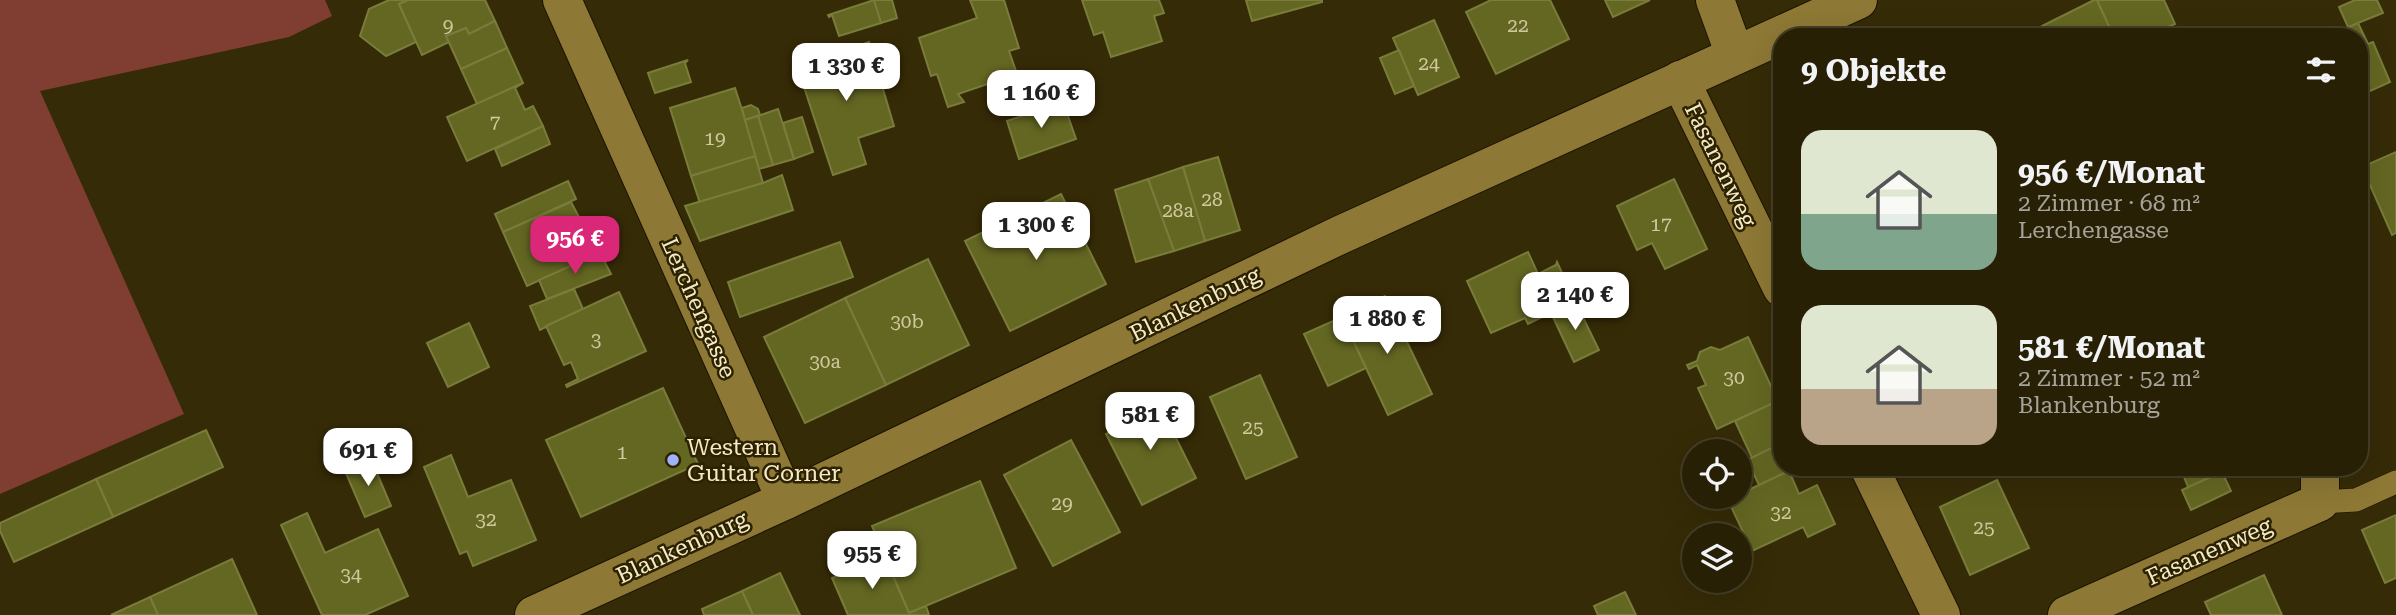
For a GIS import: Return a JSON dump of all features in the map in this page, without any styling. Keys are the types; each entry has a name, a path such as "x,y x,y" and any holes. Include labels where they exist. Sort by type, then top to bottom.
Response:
{"street":[{"name":"Lerchengasse","path":"562,0 786,500"},
{"path":"1715,0 1735,55"},
{"name":"Blankenburg","path":"1795,28 1858,0"},
{"name":"Blankenburg","path":"534,615 786,500 1340,234 1773,38"},
{"name":"Fasanenweg","path":"1680,80 1773,270"},
{"path":"1873,476 1941,615"},
{"name":"Fasanenweg","path":"2067,615 2319,485"}],"lane":[{"path":"2319,485 2356,500 2396,482"}],"shaded area":[{"path":"0,0 325,0 332,16 289,37 40,91 184,414 0,494"}],"building":[{"path":"389,0 408,0 399,4 416,42 386,56 360,36 369,9"},
{"path":"408,0 485,0 495,21 469,34 466,28 446,36 449,42 422,55 399,4"},
{"path":"873,0 892,0 897,18 881,23"},
{"path":"874,0 881,23 839,36 832,15 828,15"},
{"path":"970,0 1004,0 1019,48 1009,51 1017,74 958,94 964,102 948,107 937,74 931,76 919,38 977,18"},
{"path":"1082,0 1159,0 1164,13 1154,16 1162,41 1111,57 1103,32 1094,35"},
{"path":"1246,0 1322,0 1322,2 1252,21"},
{"path":"1491,0 1550,0 1569,39 1496,74 1466,12"},
{"path":"1605,0 1650,0 1613,17"},
{"path":"2097,0 2110,28 2043,28 2042,26"},
{"path":"2097,0 2164,0 2175,24 2165,28 2110,28"},
{"path":"2355,0 2377,0 2383,13 2348,27 2339,7"},
{"path":"1434,20 1459,77 1418,95 1393,38"},
{"path":"495,21 507,48 461,69 446,36 466,28 469,34"},
{"path":"2358,23 2360,28 2347,28"},
{"path":"869,42 894,126 858,138 866,164 833,175 797,66"},
{"path":"2373,42 2390,82 2368,92 2368,44"},
{"path":"507,48 523,83 477,104 461,69"},
{"path":"1399,50 1414,86 1395,94 1380,58"},
{"path":"688,60 685,63 691,82 655,93 648,73"},
{"path":"523,83 515,88 525,110 533,106 543,126 467,161 447,117"},
{"path":"735,88 757,156 691,176 670,108"},
{"path":"1063,102 1076,139 1019,159 1007,121"},
{"path":"751,105 758,109 760,115 745,120 742,108"},
{"path":"778,109 794,159 773,165 758,116"},
{"path":"758,116 773,165 759,169 745,120"},
{"path":"802,117 813,152 794,159 783,123"},
{"path":"543,126 550,144 502,166 495,149"},
{"path":"2396,152 2396,233 2392,235 2368,181 2368,164"},
{"path":"755,156 763,183 700,203 691,176"},
{"path":"1218,157 1240,230 1205,241 1183,167"},
{"path":"1183,167 1205,241 1174,251 1148,179"},
{"path":"782,175 793,210 700,241 685,206"},
{"path":"1148,179 1174,251 1136,262 1115,190"},
{"path":"1674,179 1707,249 1665,269 1652,243 1637,250 1617,206"},
{"path":"568,181 576,199 503,232 495,214"},
{"path":"1061,194 1106,284 1010,331 965,241"},
{"path":"571,202 581,221 585,219 600,253 527,286 503,232"},
{"path":"840,242 853,277 740,317 728,282"},
{"path":"1528,252 1538,274 1557,262 1575,301 1528,324 1525,318 1491,333 1467,281"},
{"path":"600,253 611,274 547,299 539,280"},
{"path":"928,259 969,345 886,385 845,298"},
{"path":"574,289 583,309 540,330 530,306"},
{"path":"619,292 646,351 567,387 566,385 578,379 571,362 564,365 546,326"},
{"path":"1385,296 1432,394 1388,415 1342,317"},
{"path":"845,298 886,385 805,423 764,337"},
{"path":"1575,301 1599,350 1574,362 1551,313"},
{"path":"1342,317 1366,368 1328,386 1304,334"},
{"path":"469,323 489,367 448,387 427,343"},
{"path":"1748,337 1773,390 1773,403 1717,429 1698,388 1706,385 1697,365 1689,369 1687,365 1697,361 1700,352 1711,347 1720,350"},
{"path":"1260,375 1297,457 1246,479 1210,397"},
{"path":"663,388 698,464 581,517 546,440"},
{"path":"1155,396 1196,478 1142,505 1106,434 1127,424 1121,413"},
{"path":"1771,404 1773,448 1752,458 1752,439 1743,439 1735,421"},
{"path":"206,430 223,467 113,517 96,479"},
{"path":"1071,440 1120,532 1053,566 1004,475"},
{"path":"1773,447 1773,476 1778,476 1759,485 1752,470 1752,458"},
{"path":"451,455 468,497 511,480 536,540 473,566 467,551 460,554 424,467"},
{"path":"371,459 391,506 365,517 345,471"},
{"path":"1778,476 1791,476 1799,494 1817,485 1835,524 1808,537 1803,527 1752,551 1752,523 1739,523 1732,509 1752,509 1752,488"},
{"path":"2184,476 2212,476 2188,487"},
{"path":"2213,476 2224,476 2231,491 2191,510 2182,490"},
{"path":"96,479 113,517 14,562 0,531 0,523"},
{"path":"1997,480 2029,548 1970,575 1940,507"},
{"path":"980,481 1016,568 909,613 872,526"},
{"path":"307,513 325,553 378,529 408,596 365,615 322,615 281,525"},
{"path":"2396,515 2396,578 2385,583 2362,530"},
{"path":"884,556 909,613 926,606 929,615 848,615 832,578"},
{"path":"232,559 257,615 158,615 150,597"},
{"path":"780,573 800,615 753,615 742,591"},
{"path":"2264,575 2282,615 2211,615 2205,602"},
{"path":"742,591 753,615 704,615 702,609"},
{"path":"1625,592 1636,615 1598,615 1594,606"},
{"path":"150,597 158,615 111,615"}],"place":[{"name":"Western Guitar Corner","path":"673,460"}]}
